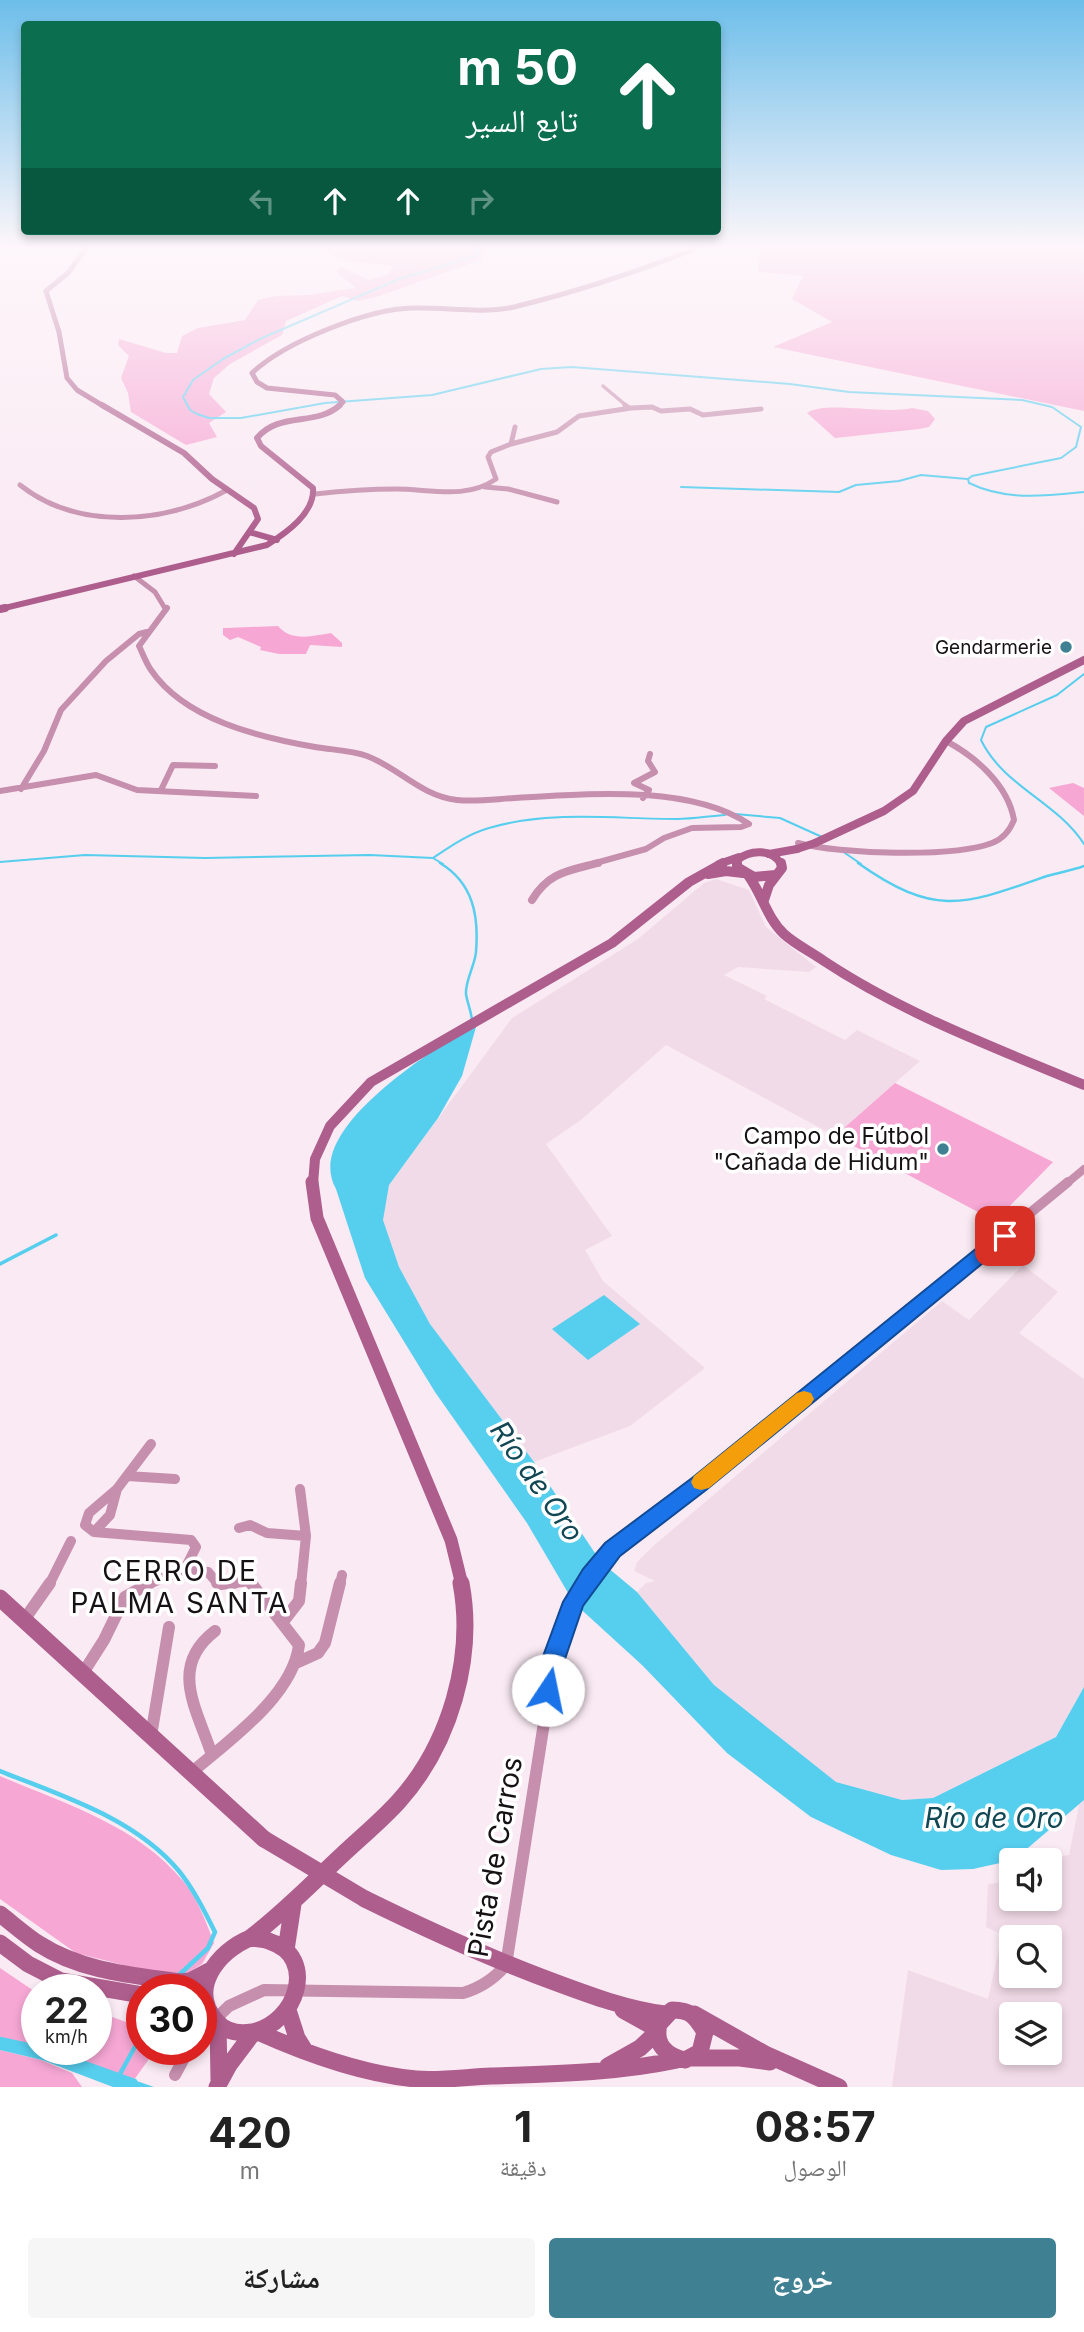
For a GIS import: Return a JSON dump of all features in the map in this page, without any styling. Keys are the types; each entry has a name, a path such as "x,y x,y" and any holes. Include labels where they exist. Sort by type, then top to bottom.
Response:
{"street":[{"path":"61,341 68,382 83,394 177,448 256,511 258,519 234,554"},
{"path":"0,609 234,554 277,540 301,519 315,494 312,485 261,446 257,438 268,426 326,413 339,407 342,400 329,393 271,388 256,381 252,373 265,361 311,341"},
{"path":"603,386 629,408"},
{"path":"315,494 390,489 460,492 479,487 496,479 488,461 489,454 511,444 557,432 579,416 646,406 662,411 690,409 703,415 761,409"},
{"path":"511,444 514,427"},
{"path":"20,485 25,491 49,503 84,517 159,514 205,503 227,490"},
{"path":"479,487 500,487 557,502"},
{"path":"249,532 277,540"},
{"path":"134,576 155,592 167,608 139,646 151,672 162,685 198,711 235,726 303,744 367,755 428,794 457,801 556,796 643,798 702,803 724,809 749,824 747,827 692,828 664,838 646,849 557,874 541,883 532,900"},
{"path":"21,789 44,751 61,710 106,661 139,634 147,632"},
{"path":"208,1974 222,1953 230,1946 250,1938 293,1904 406,1794 433,1749 443,1726 456,1685 464,1644 464,1600 451,1541 321,1231 311,1188 316,1155 339,1112 371,1082 636,927 708,869 752,853 768,854 816,843 895,805 913,792 955,729 977,713 1084,660"},
{"path":"799,848 956,851 986,845 1007,833 1014,820 1013,808 1008,798 962,749 946,741"},
{"path":"643,798 649,790 634,782 655,772 648,761 650,754"},
{"path":"161,790 173,765 215,766"},
{"path":"0,791 96,775 137,790 256,796"},
{"path":"764,900 766,889 799,848"},
{"path":"768,854 781,861 779,872"},
{"path":"739,857 736,864 764,900 770,917 784,934 877,994 949,1029 1084,1086"},
{"path":"687,885 718,871 765,878 779,872"},
{"name":"Pista de Carros","path":"217,2009 241,1996 264,1990 297,1988 463,1993 480,1989 495,1979 506,1965 554,1659 574,1602 601,1562 630,1534 699,1484 1084,1169"},
{"path":"150,1444 117,1489 94,1507 85,1519 85,1525 94,1532 191,1540 196,1547 185,1569"},
{"path":"127,1476 175,1479"},
{"path":"94,1532 107,1522 117,1489"},
{"path":"282,1623 299,1601 306,1536 300,1489"},
{"path":"239,1528 250,1525 267,1533 306,1536"},
{"path":"24,1620 53,1579 71,1541"},
{"path":"83,1673 104,1640 125,1597 140,1587 185,1569 208,1572 219,1585 244,1579 249,1581 299,1645 298,1662 268,1702 191,1773"},
{"path":"298,1662 323,1648 342,1575"},
{"path":"0,1598 264,1839 365,1899 434,1934 506,1965 615,2004 659,2025"},
{"path":"151,1736 169,1627"},
{"path":"212,1755 187,1681 187,1670 195,1649 215,1630"},
{"path":"286,1950 293,1904"},
{"path":"0,1914 54,1952 106,1971 175,1982 190,1981 209,1971"},
{"path":"218,2085 256,2032 280,2020 288,2010 297,1988 296,1966 286,1950 263,1938 250,1938"},
{"path":"0,1943 43,1974"},
{"path":"603,2068 640,2048 659,2025 679,2009 694,2014 739,2042 787,2066 839,2087"},
{"path":"288,2010 297,2038 305,2051"},
{"path":"659,2025 662,2051 685,2059 700,2052 704,2042 701,2022 694,2014"},
{"path":"217,2020 228,2030 256,2032 364,2070 417,2079 531,2076 653,2066 685,2059 740,2058 787,2066"},
{"path":"176,2075 181,2065"},
{"path":"216,2065 218,2085"}],"shaded area":[{"path":"119,341 166,353 177,353 180,341 271,341 230,364 214,378 209,394 226,412 209,423 217,437 186,445 131,412 128,393 121,378 129,356 118,345"},
{"path":"786,341 1084,341 1084,411 773,347"},
{"path":"827,408 912,408 928,411 935,419 929,427 835,438 807,413"},
{"path":"278,626 296,636 331,633 342,643 342,647 310,645 306,654 279,654 260,650 261,647 238,637 230,640 223,635 223,628"},
{"path":"1073,783 1084,788 1084,816 1049,788"},
{"path":"716,879 749,890 766,927 816,967 809,972 738,967 724,975 767,996 764,999 845,1040 857,1030 920,1061 835,1136 666,1045 581,1120 546,1144 612,1236 585,1250 603,1281 705,1368 630,1426 534,1462 430,1324 401,1272 385,1234 382,1216 389,1185 512,1018 638,939 704,883"},
{"name":"Campo de Fútbol \"Cañada de Hidum\"","path":"895,1083 1053,1162 995,1221 835,1136"},
{"path":"1023,1265 1058,1292 1019,1333 1084,1379 1084,1687 1056,1737 933,1798 902,1800 836,1782 735,1710 637,1592 646,1583 655,1581 634,1571 637,1562 942,1301 969,1320"},
{"path":"0,1776 99,1818 144,1845 165,1862 193,1895 214,1943 202,1964 186,1974 158,1974 76,1953 0,1899"},
{"path":"1084,1800 1084,2087 892,2087 908,1970 988,1999 999,1949 999,1988 1062,1988 1062,1925 999,1925 999,1934 986,1927 988,1884 999,1883 999,1911 1062,1911 1062,1856 1069,1855 1079,1805"},
{"path":"0,1968 21,1982 21,2044 0,2039"},
{"path":"112,2017 126,2022 126,2065 145,2065 134,2080 91,2065 112,2065"},
{"path":"0,2050 21,2055 21,2065 53,2065 72,2073 82,2087 0,2087"}],"water":[{"name":"Río de Oro","path":"478,1020 462,1076 438,1118 389,1185 383,1220 399,1267 430,1324 534,1462 601,1562 637,1592 714,1685 836,1782 902,1800 933,1798 1056,1737 1084,1687 1084,1800 1028,1848 999,1848 999,1863 973,1869 941,1870 891,1855 811,1817 727,1753 642,1665 574,1603 527,1523 435,1392 365,1278 336,1189 330,1165 338,1141 355,1116 379,1092"},
{"path":"604,1295 640,1324 588,1360 552,1329"},
{"path":"0,2039 21,2044 21,2055 0,2050"},
{"path":"55,2065 91,2065 154,2087 113,2087"}],"waterway":[{"path":"256,341 223,359 193,380 183,397 190,410 209,418 241,418 325,403 432,395 541,369 572,367 790,384 849,392 1022,400 1052,407 1081,427 1076,447 1061,458 972,476 968,479 969,483 1011,495 1040,496 1084,492"},
{"path":"681,487 839,492 856,485 899,481 921,475 967,479"},
{"path":"1084,674 1057,695 986,727 981,740 1003,770 1059,816 1084,844"},
{"path":"735,814 780,818 822,837"},
{"path":"433,858 481,831 512,822 559,817 677,819 725,815"},
{"path":"842,851 861,864"},
{"path":"0,862 85,855 205,858 370,855 433,858"},
{"path":"433,858 443,864"},
{"path":"440,863 460,880 467,890 475,913 476,952 466,989 472,1020"},
{"path":"858,863 885,881 909,892 930,899 951,901 993,894 1084,866"},
{"path":"0,1264 56,1235"},
{"path":"0,1771 96,1810 141,1837 179,1871 215,1932 208,1948 180,1974"},
{"path":"0,2039 21,2044"},
{"path":"120,2074 126,2063"},
{"path":"90,2065 135,2081"}],"slow traffic":[{"path":"701,1482 804,1399"}],"place":[{"name":"Gendarmerie","path":"1066,647"},
{"name":"Campo de Fútbol \"Cañada de Hidum\"","path":"943,1149"}],"district":[{"name":"CERRO DE PALMA SANTA","path":"180,1587"}],"route":[{"path":"548,1690 562,1630 574,1602 591,1575 612,1550 699,1484 1005,1236"}]}
